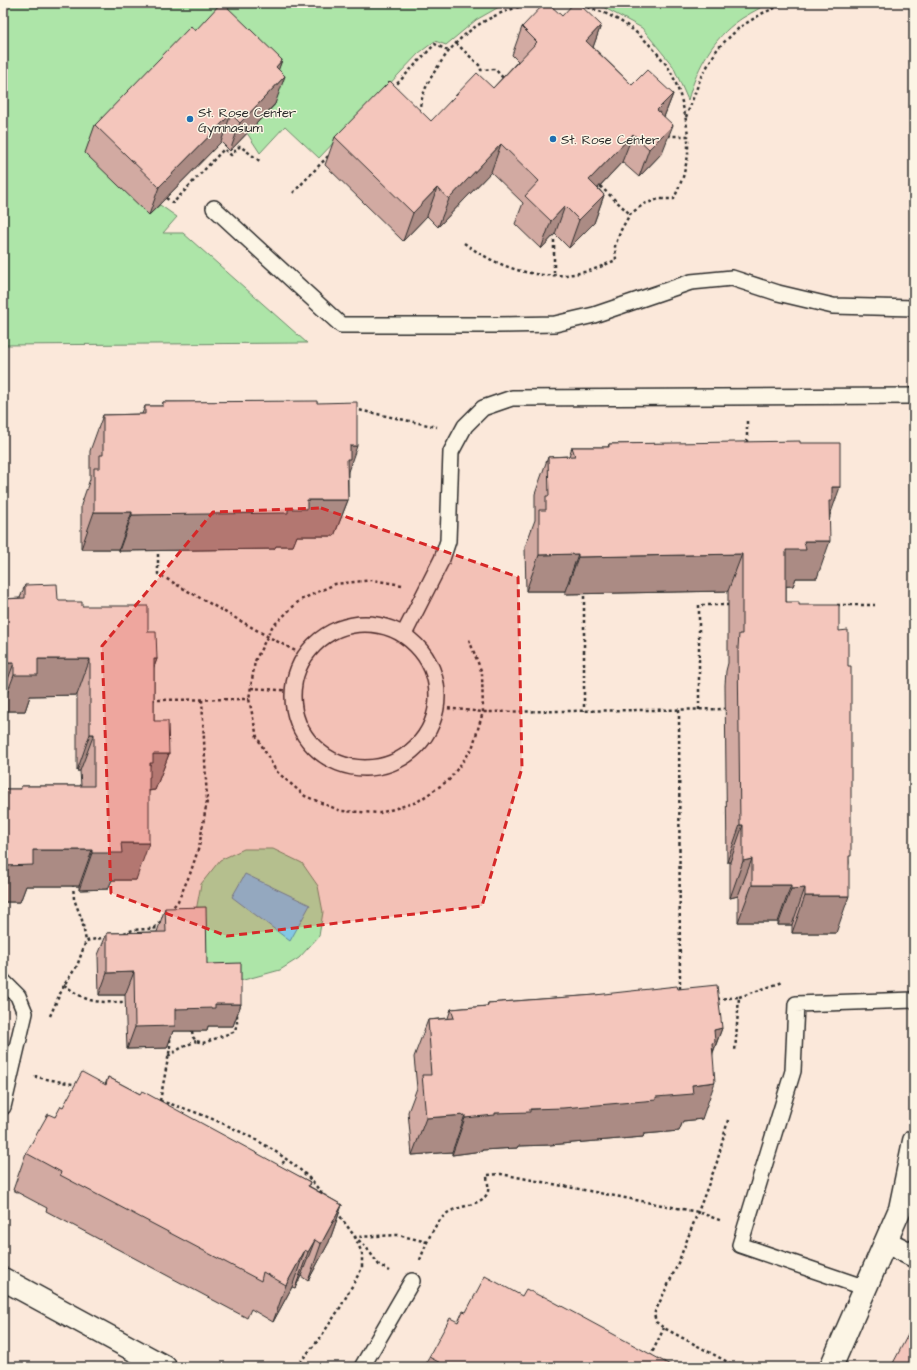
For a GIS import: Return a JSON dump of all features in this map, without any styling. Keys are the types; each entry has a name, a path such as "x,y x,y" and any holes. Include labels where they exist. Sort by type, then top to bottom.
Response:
{"street":[{"path":"831,1367 900,1209 914,1141"},
{"path":"886,1242 914,1256"},
{"path":"3,1279 165,1367"}],"lane":[{"path":"214,208 341,325 555,324 594,315 691,282 732,278 778,292 833,306 914,308"},
{"path":"404,634 442,559 448,541 451,452 465,426 483,408 512,398 914,396"},
{"path":"357,624 381,625 404,634 423,651 434,673 438,697 434,721 421,742 402,759 381,767 357,768 335,762 316,749 302,730 294,708 294,685 300,663 305,656 314,644 333,631 357,624"},
{"path":"3,981 18,996 25,1013 3,1107"},
{"path":"866,1288 740,1245 793,1071 796,1004 914,1000"},
{"path":"362,1367 412,1281"}],"path":[{"path":"418,116 421,98 427,82 456,42 469,30 491,18 516,7 534,3"},
{"path":"464,243 478,253 503,266 525,273 554,276 585,272 616,260 615,246 621,230 630,214 644,204 659,199 674,199 683,177 688,156 688,136 686,118 680,92 672,73 649,44 634,30 614,17 593,9 564,3"},
{"path":"686,118 700,77 718,48 740,27 763,13 787,3"},
{"path":"456,42 480,66 481,70 495,69 506,80"},
{"path":"389,92 435,44 448,51"},
{"path":"661,136 688,136"},
{"path":"166,198 173,203 224,149 231,155 240,146 261,162"},
{"path":"293,192 330,153"},
{"path":"600,186 630,214"},
{"path":"554,240 554,276"},
{"path":"746,397 748,450"},
{"path":"350,408 462,433"},
{"path":"158,548 158,574 305,656"},
{"path":"426,590 373,580 335,584 300,600 272,627 255,661 249,699 257,737 276,771 305,796 341,811 380,813 417,802 449,780 472,749 483,712 482,673 468,637"},
{"path":"584,590 584,711"},
{"path":"699,710 699,605 731,605"},
{"path":"835,605 875,605"},
{"path":"251,688 294,692"},
{"path":"153,935 153,928 166,916 178,901 190,874 199,847 206,801 202,699"},
{"path":"147,700 249,699"},
{"path":"436,707 483,712 729,709"},
{"path":"679,710 680,994"},
{"path":"50,1018 64,985 77,966 86,942 82,920 74,899 72,878"},
{"path":"120,935 133,930 161,928"},
{"path":"86,942 108,936"},
{"path":"717,999 739,997 783,982"},
{"path":"64,985 78,995 89,1000 126,1002"},
{"path":"735,1052 739,997"},
{"path":"168,1056 196,1041 209,1042 233,1032 238,1026 237,1012"},
{"path":"192,1031 193,1037 196,1041"},
{"path":"170,1034 168,1056 160,1101 209,1118 247,1135 285,1159 306,1175 329,1200"},
{"path":"38,1070 36,1077 83,1086"},
{"path":"728,1120 717,1162 698,1212 676,1268 654,1314 656,1322 664,1328 737,1367"},
{"path":"278,1172 285,1159"},
{"path":"355,1237 398,1235 427,1242 446,1214 454,1209 485,1198 488,1190 487,1175 501,1174 698,1212"},
{"path":"333,1206 355,1237 366,1247 379,1266"},
{"path":"296,1367 320,1338 340,1308 362,1268 362,1254 355,1237"},
{"path":"647,1361 664,1328"}],"highlighted area":[{"path":"321,508 518,577 522,768 482,906 227,936 111,893 102,646 213,512"}],"green space":[{"path":"3,3 506,3 476,20 446,45 435,41 419,53 319,158 285,126 260,153 247,133 275,105 265,95 149,215 160,205 177,217 163,233 183,233 307,343 3,345"},
{"path":"587,3 769,3 738,21 718,40 705,58 700,68 688,100 673,66 642,28 601,6"},
{"path":"244,849 273,849 302,863 318,886 323,912 319,936 299,958 280,970 240,981 199,986 196,911 201,884 220,860"}],"water":[{"path":"245,874 310,905 290,941 232,897"}],"building":[{"name":"St. Rose Center Gymnasium","path":"221,3 223,3 282,60 276,67 285,76 240,123 231,114 159,187 95,125 191,26 195,31"},
{"name":"St. Rose Center","path":"545,3 548,3 562,16 574,3 578,3 601,25 586,41 632,85 647,70 673,94 657,110 673,125 649,149 633,134 589,180 604,195 579,220 565,206 551,221 525,196 539,181 501,144 449,199 437,188 413,213 335,137 390,81 431,121 477,73 493,88 537,42 522,27"},
{"path":"317,401 317,403 357,402 357,446 350,446 350,459 347,459 348,500 307,500 307,509 288,509 288,513 132,515 132,512 94,512 94,468 100,468 100,455 103,455 103,415 145,414 145,406 163,406 163,402"},
{"path":"800,441 800,443 840,443 840,487 832,487 832,501 829,501 830,541 804,541 806,550 786,550 786,602 799,602 799,605 839,605 839,631 848,630 848,666 851,666 851,856 849,856 849,896 805,896 805,888 791,889 791,885 752,885 752,859 743,861 743,825 740,825 738,648 739,634 742,634 742,554 578,557 578,554 539,555 539,510 546,510 546,496 549,496 548,457 575,456 572,447 609,447 609,444"},
{"path":"57,584 58,600 66,600 66,602 82,602 82,606 148,606 148,632 156,632 157,659 154,659 154,721 168,721 169,754 153,754 153,763 150,763 149,843 121,843 122,853 92,853 92,850 33,850 33,865 3,866 3,789 21,789 21,786 94,786 94,734 90,734 90,659 38,659 38,675 14,675 14,663 3,663 3,599 25,598 25,585"},
{"path":"206,907 207,964 241,963 241,1004 215,1004 215,1008 175,1009 175,1026 135,1027 134,972 107,973 107,933 166,932 165,908"},
{"path":"717,985 722,1028 714,1030 715,1042 712,1043 715,1082 692,1085 693,1094 656,1097 656,1100 563,1108 530,1109 530,1112 495,1113 495,1115 465,1118 465,1115 426,1118 422,1075 431,1075 428,1020 454,1018 451,1009 488,1006 488,1003 595,995 677,986 678,989"},
{"path":"82,1072 106,1085 108,1077 140,1094 142,1091 310,1182 308,1186 342,1205 321,1244 315,1240 308,1252 305,1250 286,1285 263,1272 261,1281 60,1175 61,1172 26,1153 48,1114 55,1117 61,1106 63,1107"},
{"path":"485,1276 522,1296 526,1289 542,1297 543,1296 674,1367 448,1367 429,1357 450,1318 458,1322 463,1311 466,1312"},
{"path":"911,1329 914,1331 914,1367 891,1367"}],"place":[{"name":"St. Rose Center Gymnasium","path":"190,119"},
{"name":"St. Rose Center","path":"553,139"}]}
